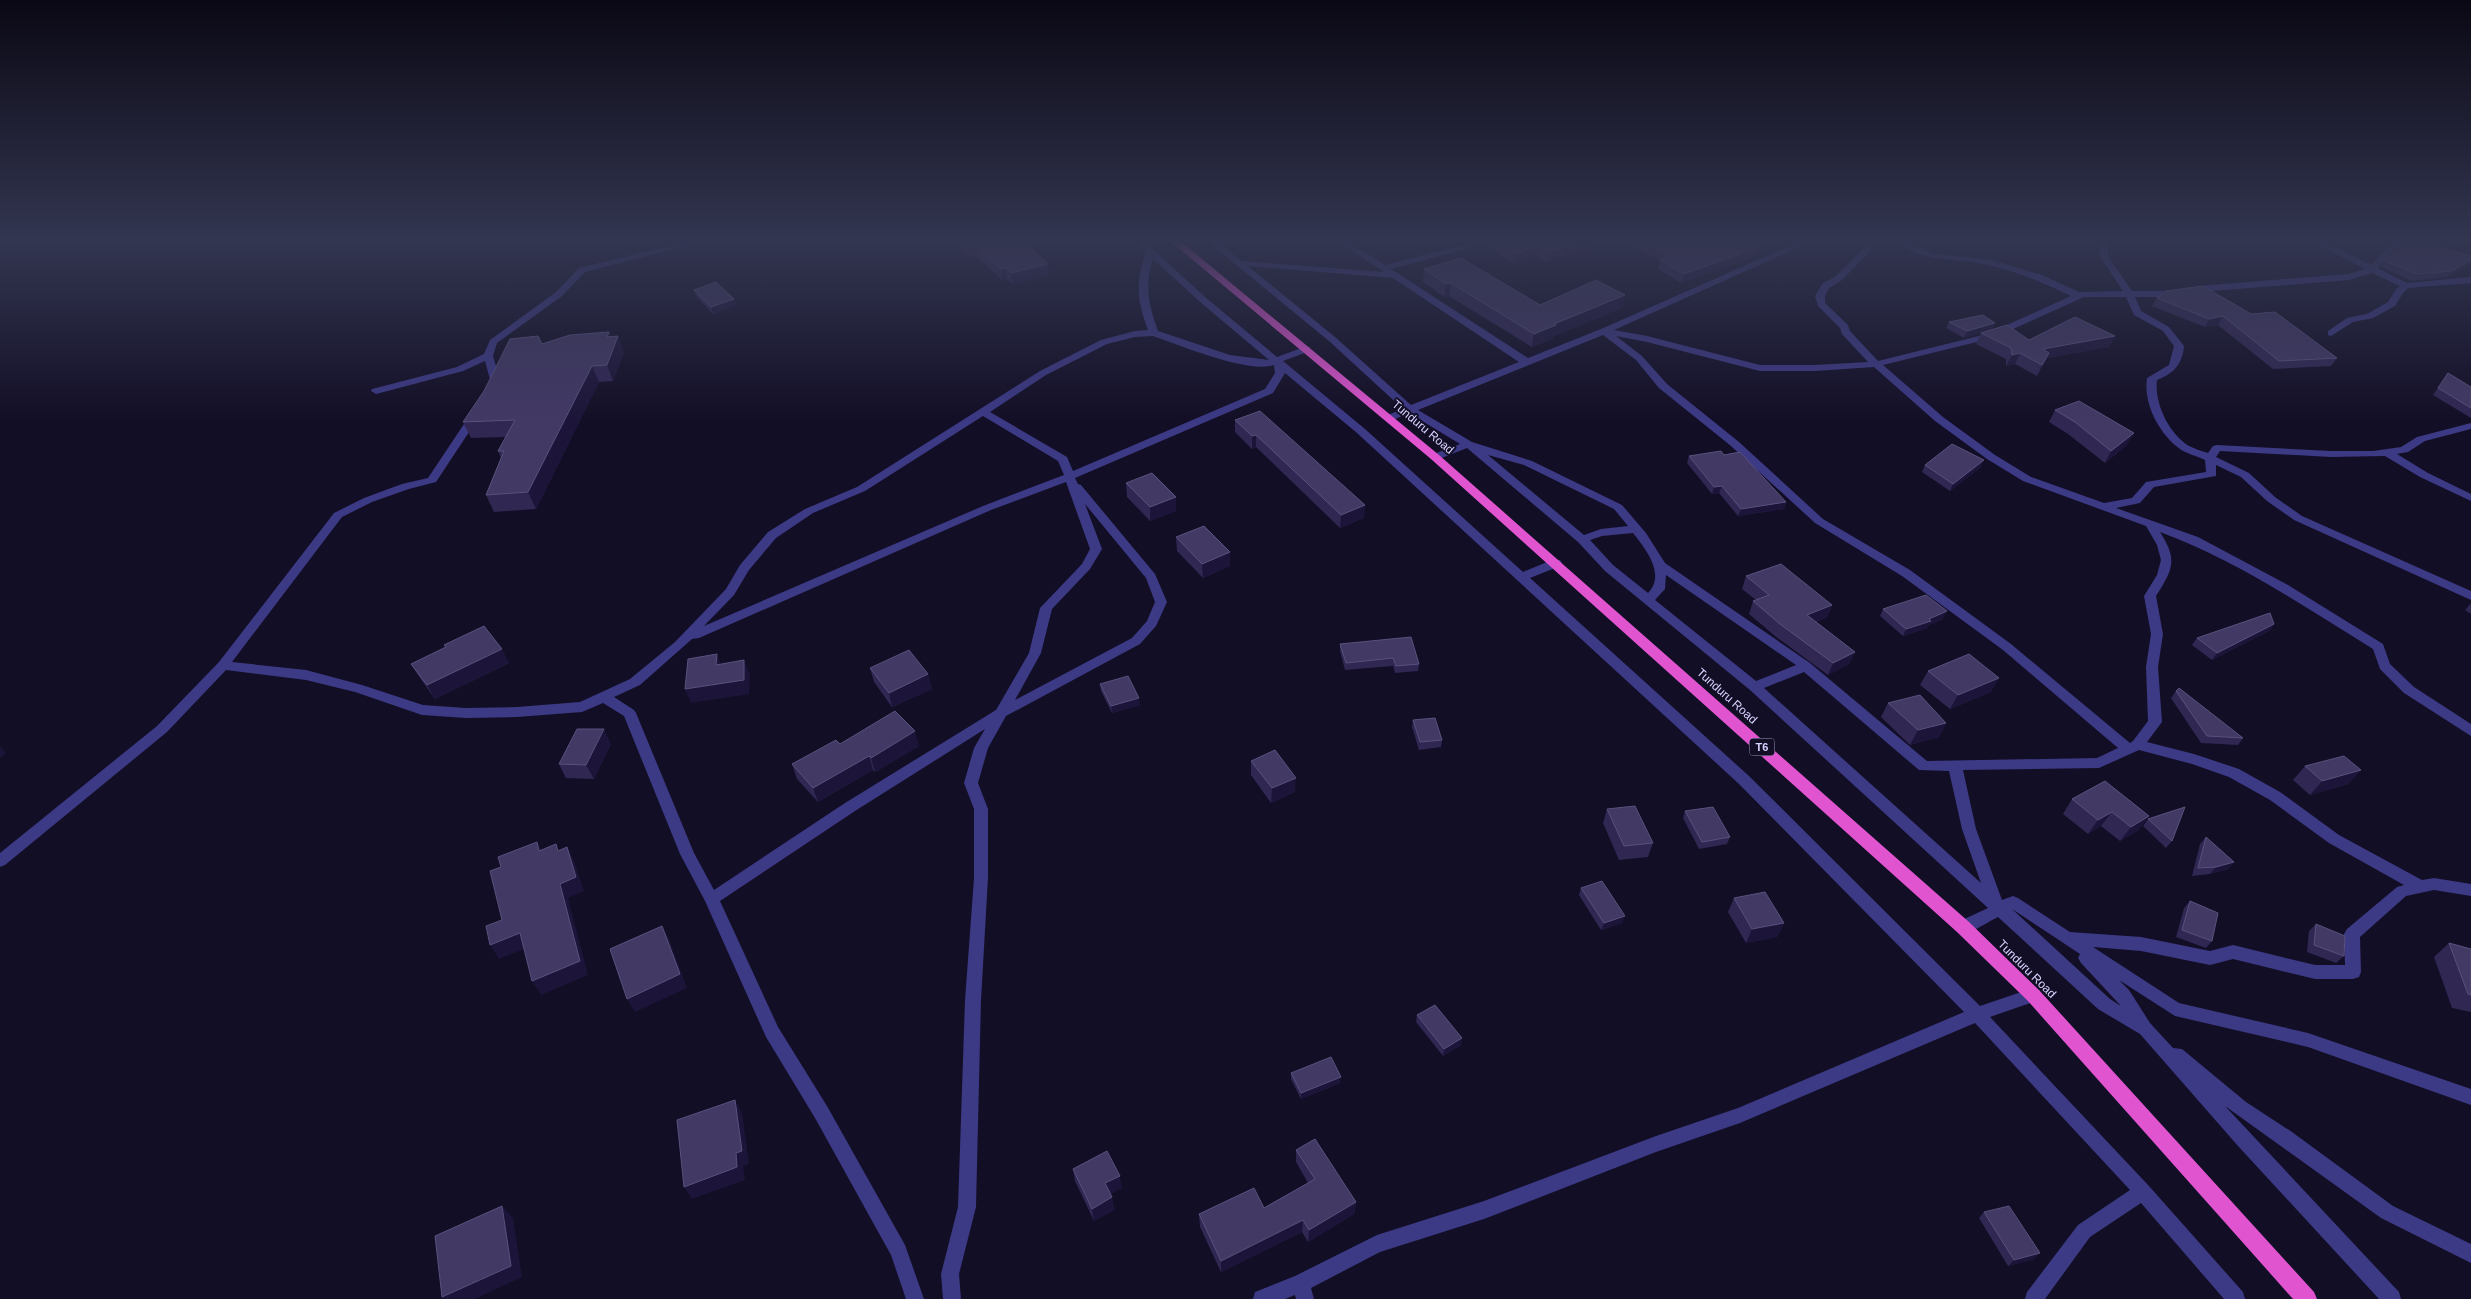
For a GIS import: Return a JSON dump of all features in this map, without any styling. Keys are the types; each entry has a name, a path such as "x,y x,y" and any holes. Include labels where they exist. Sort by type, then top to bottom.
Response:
{"highway":[{"name":"Tunduru Road","path":"1245,301 1306,348 1436,457 1963,927 2033,995 2306,1299"}],"street":[{"path":"0,861 162,729 223,664 313,550 338,514 368,500 406,486 432,480 496,383 488,356 493,342 550,301"},
{"path":"1142,301 1154,333"},
{"path":"1204,301 1278,360 1361,431 1744,780 1977,1014 2143,1192 2236,1299"},
{"path":"1285,301 1332,339 1409,409 1468,444 1582,539 1609,568 1755,687 2104,1004 2146,1029 2240,1108 2286,1138 2387,1212 2471,1254"},
{"path":"1433,301 1528,363"},
{"path":"1388,418 1604,332 1675,301"},
{"path":"1821,301 1821,304 1845,327 1845,332 1876,364 1939,419 1990,457 2027,479 2194,540 2284,588 2379,647 2384,666 2409,690 2471,731"},
{"path":"1604,332 1646,340 1760,368 1815,368 1876,364 1990,336 2069,301"},
{"path":"2132,301 2137,313 2166,329 2179,346 2178,360 2170,370 2152,378 2150,387 2154,407 2182,446 2245,475 2271,499 2298,518 2471,596"},
{"path":"2331,333 2350,320 2370,316 2392,304 2394,301"},
{"path":"1604,332 1639,358 1663,386 1735,444 1819,521 1906,573 1991,635 2133,747 2194,759 2234,772 2275,796 2334,839 2421,887"},
{"path":"223,664 306,675 357,688 422,710 466,713 517,712 582,707 635,682 687,638 730,592 744,568 772,535 809,511 861,489 1043,373 1072,360 1104,342 1135,334 1154,333 1228,358 1267,364 1306,348"},
{"path":"376,391 460,370 488,356"},
{"path":"687,638 987,508 1070,477 1269,391 1280,373 1278,360"},
{"path":"952,1299 950,1274 967,1207 972,1000 981,878 981,809 971,783 980,748 1034,653 1046,608 1086,566 1096,549 1063,459 983,412"},
{"path":"2103,507 2136,501 2150,484 2212,474 2210,458 2217,448 2331,454 2386,452 2404,450 2421,439 2471,426"},
{"path":"1436,457 1468,444 1495,454 1528,462 1618,507 1636,529 1661,566 1806,666 1924,766 2099,763 2133,747 2155,722 2152,667 2157,634 2150,596 2166,570 2167,551 2150,524"},
{"path":"2386,452 2471,498"},
{"path":"712,899 850,807 999,714 1136,641 1152,623 1158,612 1160,602 1151,577 1070,477"},
{"path":"1582,539 1601,532 1636,529"},
{"path":"1522,577 1556,563"},
{"path":"1648,600 1659,589 1661,566"},
{"path":"1755,687 1806,666"},
{"path":"604,697 629,713 687,854 712,899 772,1032 826,1120 899,1251 916,1299"},
{"path":"1955,766 1969,829 1998,909"},
{"path":"2065,938 2141,944 2210,958 2233,952 2315,972 2353,972 2352,934 2402,891 2434,884 2471,890"},
{"path":"1963,927 2013,902 2175,1009 2308,1040 2471,1096"},
{"path":"2065,938 2123,995 2146,1029 2244,1140 2392,1299"},
{"path":"1262,1299 1303,1291 1377,1244 1484,1210 1656,1144 1740,1115 1977,1014 2033,995"},
{"path":"2034,1299 2084,1231 2143,1192"}],"building":[{"path":"705,301 729,301 711,307"},
{"path":"1480,301 1533,301 1540,305 1550,301 1611,301 1554,324 1556,325 1534,334"},
{"path":"2163,301 2228,301 2251,314 2275,312 2337,358 2279,361 2223,316 2209,319"},
{"path":"1983,315 1995,323 1967,331 1949,322"},
{"path":"2075,317 2115,336 2043,349 2049,353 2042,365 2020,353 2012,355 2011,348 1981,333 2007,325 2029,340"},
{"path":"609,332 607,337 618,336 607,365 592,366 528,492 486,495 504,451 498,451 515,420 463,422 484,391 510,339 538,336 542,344 570,335"},
{"path":"2448,373 2471,387 2471,408 2438,388"},
{"path":"2079,401 2134,433 2111,451 2075,422 2055,410"},
{"path":"1260,411 1365,505 1341,515 1256,435 1252,436 1235,420"},
{"path":"1952,444 1984,460 1953,484 1925,465"},
{"path":"1721,451 1724,455 1740,452 1786,502 1741,509 1722,486 1714,487 1689,456"},
{"path":"1152,473 1176,497 1150,507 1126,483"},
{"path":"1204,526 1230,552 1202,564 1176,537"},
{"path":"1781,564 1832,605 1807,615 1855,652 1833,663 1780,624 1753,601 1769,595 1746,576"},
{"path":"1926,595 1947,611 1929,619 1931,621 1906,629 1883,609"},
{"path":"2270,613 2274,624 2217,653 2197,638"},
{"path":"484,626 502,649 427,685 411,664 446,647 444,645"},
{"path":"1411,637 1419,664 1396,666 1393,658 1346,663 1340,644"},
{"path":"909,650 928,674 889,693 870,668"},
{"path":"717,654 716,665 744,660 744,680 685,689 688,659"},
{"path":"1969,654 1999,678 1958,695 1928,671"},
{"path":"1128,676 1139,698 1111,706 1100,684"},
{"path":"2179,688 2243,738 2207,736 2176,691"},
{"path":"1920,695 1946,723 1918,730 1888,703"},
{"path":"895,711 915,731 871,758 869,756 813,788 792,764 836,740 840,744"},
{"path":"1435,718 1442,740 1420,742 1413,720"},
{"path":"577,729 604,729 586,765 559,764"},
{"path":"1275,750 1296,778 1272,788 1251,761"},
{"path":"2344,756 2361,770 2322,781 2305,766"},
{"path":"2105,781 2149,816 2131,827 2112,812 2098,820 2072,799"},
{"path":"1635,806 1653,843 1624,846 1607,809"},
{"path":"1713,807 1730,837 1702,842 1685,811"},
{"path":"2185,807 2172,841 2148,819"},
{"path":"2206,837 2234,862 2216,867 2198,868"},
{"path":"537,842 539,851 556,844 558,851 567,847 576,877 560,884 580,961 532,981 520,933 490,945 486,926 502,920 490,871 501,867 498,857"},
{"path":"1602,881 1625,916 1604,923 1581,888"},
{"path":"1765,892 1784,923 1752,929 1734,898"},
{"path":"2190,901 2218,913 2212,941 2182,930"},
{"path":"2316,924 2345,936 2344,956 2314,945"},
{"path":"662,926 680,974 627,999 610,949"},
{"path":"2449,943 2471,949 2471,995 2468,994"},
{"path":"1435,1005 1462,1038 1444,1049 1417,1015"},
{"path":"1331,1057 1341,1077 1301,1093 1291,1073"},
{"path":"735,1100 742,1151 736,1153 737,1167 684,1187 677,1120"},
{"path":"1315,1139 1356,1202 1309,1230 1303,1220 1221,1261 1199,1214 1254,1188 1264,1208 1315,1179 1296,1150"},
{"path":"1107,1151 1120,1176 1105,1183 1112,1197 1092,1209 1073,1169"},
{"path":"502,1206 511,1266 442,1297 435,1236"},
{"path":"2009,1206 2040,1253 2014,1260 1984,1212"}]}
